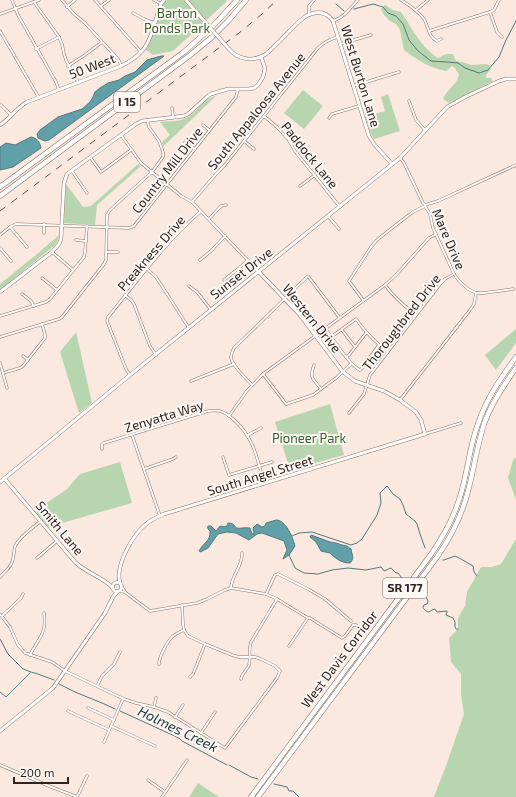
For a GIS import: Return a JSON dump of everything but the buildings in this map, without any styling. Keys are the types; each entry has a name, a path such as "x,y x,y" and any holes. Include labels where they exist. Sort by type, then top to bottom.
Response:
{"highway":[{"name":"I 15","path":"0,187 184,52 216,23 235,0"},
{"name":"I 15","path":"0,196 189,56 215,35 246,0"},
{"name":"West Davis Corridor","path":"250,797 442,537 454,514 461,494 475,431 482,413 494,389 516,357"},
{"name":"West Davis Corridor","path":"258,797 447,542 465,502 480,437 487,417 499,394 516,368"}],"street":[{"path":"12,0 15,9 59,90"},
{"path":"0,14 38,0"},
{"path":"62,0 118,59 121,66"},
{"path":"68,7 75,0"},
{"path":"95,0 141,52"},
{"path":"101,6 109,0"},
{"path":"154,0 160,4"},
{"name":"50 West","path":"0,125 22,105 121,66 132,60 141,52 148,41 160,4 164,0"},
{"path":"186,0 229,49 236,55 246,59 261,57 266,54 302,19 309,15 309,6 314,0"},
{"path":"333,21 343,17 358,0"},
{"path":"401,0 416,10 424,19 428,31 434,39 437,41 441,40"},
{"path":"416,10 428,0"},
{"path":"428,31 490,12 494,10 499,0"},
{"path":"34,2 59,36 68,66 78,82"},
{"name":"West Burton Lane","path":"309,15 321,12 330,17 333,21 369,136 374,144 392,164"},
{"path":"490,12 497,32 502,37"},
{"path":"133,13 154,23"},
{"path":"0,31 39,98"},
{"path":"340,44 371,35"},
{"path":"36,49 59,36"},
{"name":"South Appaloosa Avenue","path":"192,202 224,166 318,48 330,39 338,37"},
{"path":"68,66 102,42"},
{"path":"0,292 52,252 59,244 61,239 64,183 67,174 142,121 184,116 211,94 228,88 254,88 263,77 265,68 261,57"},
{"path":"353,86 400,72"},
{"name":"Sunset Drive","path":"0,482 130,375 400,158 447,107 494,83 504,79 515,79"},
{"name":"Country Mill Drive","path":"0,235 16,224 44,224 107,228 129,228 134,226 236,97 238,89"},
{"path":"410,101 416,120 425,130"},
{"path":"0,104 12,115"},
{"path":"329,118 332,114 359,106"},
{"path":"172,108 173,118"},
{"name":"Paddock Lane","path":"264,116 288,139 340,207"},
{"path":"0,337 62,317 104,264 106,260 107,215 110,210 152,172 163,158 163,152 159,141 149,127 147,120"},
{"path":"203,125 209,130"},
{"name":"Western Drive","path":"121,135 141,163 181,196 192,202 200,212 286,299 316,335 343,372 355,380 384,391 400,400 416,412 421,420 425,434"},
{"path":"244,141 254,149"},
{"path":"185,142 195,149"},
{"path":"90,157 101,172 131,150"},
{"name":"Mare Drive","path":"400,158 430,214 436,234 454,274 464,286 476,293"},
{"path":"363,300 349,281 377,240 418,209 516,165"},
{"path":"71,171 87,193"},
{"path":"300,186 315,175"},
{"path":"208,220 221,206 226,205"},
{"name":"Preakness Drive","path":"130,375 126,369 107,321 108,317 146,268 178,233 200,212"},
{"path":"328,216 339,229"},
{"path":"44,224 44,233"},
{"path":"0,316 50,300 84,257 87,226"},
{"path":"10,227 27,247"},
{"path":"229,416 246,392 264,374 385,284 396,275 428,238 436,234"},
{"path":"200,260 212,251 225,236"},
{"path":"76,240 86,241"},
{"path":"0,248 11,261"},
{"path":"52,252 73,270"},
{"path":"106,252 118,252"},
{"path":"224,280 248,260"},
{"path":"146,268 156,277 189,328"},
{"name":"Thoroughbred Drive","path":"349,413 364,394 370,375 445,279 454,274"},
{"path":"252,385 234,364 231,358 234,348 308,276 339,317"},
{"path":"42,278 57,290"},
{"path":"385,284 392,294 416,315"},
{"path":"189,286 197,292 211,310"},
{"path":"425,287 433,294"},
{"path":"400,400 470,310 474,304 476,293 513,289"},
{"path":"22,294 31,301 34,306"},
{"path":"125,295 134,304 150,346 156,355"},
{"path":"331,337 356,319 366,333 388,352"},
{"path":"3,373 24,366 45,338 42,324"},
{"path":"325,328 351,364 360,370 379,345"},
{"path":"342,330 355,347"},
{"path":"346,357 366,333"},
{"path":"23,356 28,360"},
{"path":"0,363 7,388"},
{"path":"191,382 234,364"},
{"path":"264,374 286,404 313,395 336,378 351,364"},
{"path":"314,365 311,376 321,389"},
{"name":"Zenyatta Way","path":"102,448 102,444 104,443 214,410 219,411 238,423 248,436 265,484"},
{"name":"South Angel Street","path":"118,584 122,562 133,539 144,525 160,516 461,423"},
{"path":"248,436 261,428"},
{"path":"132,435 160,516"},
{"path":"144,469 176,457"},
{"path":"223,457 229,475 272,462"},
{"name":"Smith Lane","path":"4,478 75,562 118,592"},
{"path":"0,577 13,561 16,545 22,537 41,521"},
{"path":"37,558 57,541"},
{"path":"231,588 242,558 242,553"},
{"path":"266,594 275,575 278,574 325,599 352,621"},
{"path":"107,583 118,584 126,593 150,611 197,603 231,588 266,594 310,618 342,638 352,625 356,625 363,630"},
{"path":"113,597 113,585 118,584"},
{"path":"0,731 53,688 106,613 113,597 118,592 118,584"},
{"path":"118,592 126,593"},
{"path":"23,594 21,598 1,615 10,627 18,645 25,653 52,662 65,671 124,699 168,712 225,748 277,678 280,671 275,666 256,657 239,657 232,655 188,636 184,630 182,605"},
{"path":"241,679 249,664 249,647 251,642 277,599"},
{"path":"30,655 33,648 39,641 44,629 44,614"},
{"path":"289,646 308,618"},
{"path":"158,664 160,657 173,636 184,630"},
{"path":"190,677 193,674 206,644"},
{"path":"97,686 102,676 114,664 120,652"},
{"path":"154,707 156,698"},
{"path":"104,742 124,699"},
{"path":"175,717 183,705"},
{"path":"88,708 114,720"},
{"path":"68,711 109,730"},
{"path":"201,733 215,712"},
{"path":"111,726 155,746"},
{"path":"162,797 187,760"},
{"path":"0,765 77,797 87,776"},
{"path":"148,780 166,792"}],"green space":[{"name":"Barton Ponds Park","path":"165,0 227,0 173,51 153,55 146,50"},
{"path":"385,5 393,10 401,12 419,40 435,56 438,58 446,54 453,54 456,61 471,65 489,65 491,69 486,75 486,78 491,78 493,81 449,103 443,99 458,79 459,75 455,68 452,66 446,71 429,66 404,50 400,30 396,24 384,15 381,9"},
{"path":"303,90 323,106 304,129 284,113"},
{"path":"388,94 400,131 374,139 365,117 385,111 381,97"},
{"path":"217,95 163,146 162,142 170,135 160,122 177,121 186,118 208,99"},
{"path":"138,164 141,166 97,205 95,225 64,223 66,184 83,207 91,206"},
{"path":"59,235 55,245 0,290 0,284"},
{"path":"516,329 516,343 496,370 485,355"},
{"path":"76,332 92,403 79,413 60,352"},
{"name":"Pioneer Park","path":"330,404 344,455 290,470 275,422"},
{"path":"516,457 516,500 508,478 513,460"},
{"path":"120,462 132,503 48,527 41,518 43,516 40,518 35,512 40,507 42,509 41,507 67,489 80,474"},
{"path":"516,539 516,797 434,797 464,714 461,694 461,674 451,662 449,638 458,629 458,618 465,606 467,592 481,567 492,567 501,564"},
{"path":"198,783 219,797 189,797"}],"water":[{"path":"164,56 49,140 45,141 38,138 37,134 40,130 58,117 82,109 90,102 95,92 100,88 108,83 119,80 135,72 147,60"},
{"path":"31,137 38,141 41,148 13,167 0,170 0,147 6,143 15,145"},
{"path":"276,520 280,521 286,526 291,534 295,546 289,555 283,559 287,550 284,541 262,533 257,534 249,540 236,533 227,532 218,534 208,548 201,552 199,551 208,540 210,531 208,526 211,526 216,531 220,526 226,526 228,523 231,523 236,528 250,528 253,534 253,528 257,524 262,527 265,526 266,523"},
{"path":"311,535 347,546 351,549 353,556 352,561 350,563 344,562 330,553 321,551 316,542 310,537"}],"waterway":[{"path":"336,4 344,11"},
{"path":"354,9 373,4 383,7 388,13 396,16 403,24 409,40 418,51 431,61 458,63 465,68 479,73 488,70 499,57 516,21"},
{"path":"292,536 299,533 312,532 351,545 357,543 362,539 377,515 381,503 380,493 387,486 393,494 400,499 406,514 417,524 425,548"},
{"path":"289,555 295,568 304,573 318,574 348,568 366,570 381,567 384,571 391,568 398,573 405,582"},
{"path":"443,560 455,556 473,566 474,572 477,576"},
{"path":"417,591 421,598 426,597 428,601 423,607 427,612 435,609 437,612 447,611 446,615 453,618 455,627 458,629"},
{"name":"Holmes Creek","path":"0,639 8,654 23,669 54,680"},
{"path":"0,692 6,697 30,673"},
{"name":"Holmes Creek","path":"59,684 115,709"},
{"name":"Holmes Creek","path":"120,711 179,738 227,765"},
{"name":"Holmes Creek","path":"229,765 251,777 258,779"},
{"name":"Holmes Creek","path":"274,784 287,787 289,791 293,791 299,797"}],"railway":[{"path":"0,211 239,33 277,0"}]}
